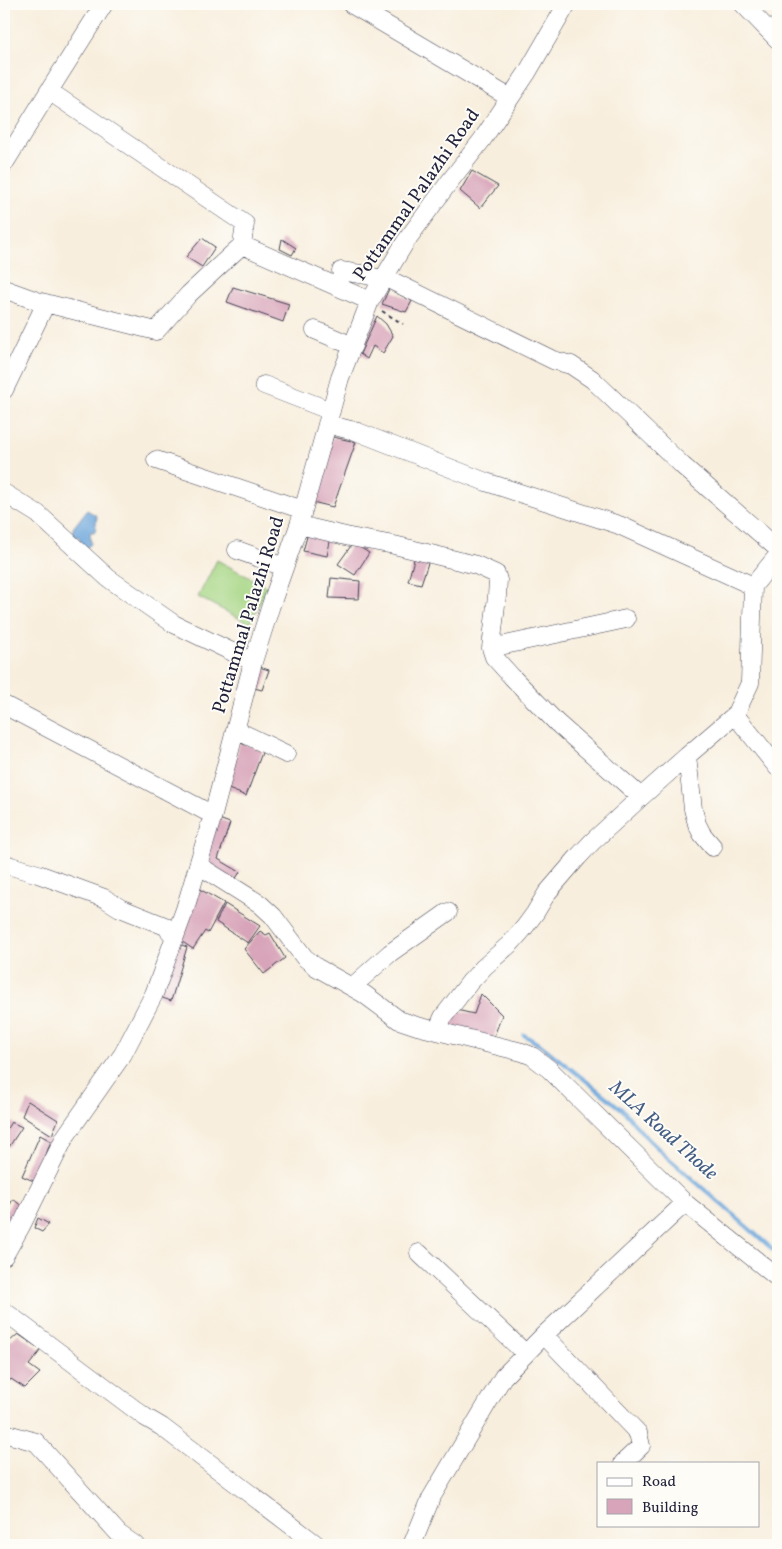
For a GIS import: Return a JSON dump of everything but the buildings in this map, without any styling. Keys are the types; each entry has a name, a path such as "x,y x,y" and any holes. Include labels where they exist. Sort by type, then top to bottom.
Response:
{"street":[{"path":"4,164 104,4"},
{"path":"351,4 510,98"},
{"name":"Pottammal Palazhi Road","path":"4,1256 65,1137 123,1054 154,994 185,909 213,815 253,662 301,517 340,378 369,302 406,242 450,180 482,140 510,98 567,4"},
{"path":"743,4 778,40"},
{"path":"4,289 46,303 156,331 189,294 242,245 245,224 49,91"},
{"path":"242,245 369,302"},
{"path":"341,271 383,279 553,360 571,366 592,379 683,466 778,549"},
{"path":"4,390 46,303"},
{"path":"315,330 353,346"},
{"path":"264,385 361,440"},
{"path":"328,422 486,482 619,525 753,586"},
{"path":"156,460 350,537 394,545 476,565 496,574 498,580 497,596 491,648 494,657 557,723 641,797"},
{"path":"4,493 38,514 108,578 174,624 253,662"},
{"path":"236,550 284,567"},
{"path":"437,1031 443,1017 470,982 511,943 535,913 547,893 592,842 735,715 750,683 753,586 778,555"},
{"path":"491,648 626,619"},
{"path":"4,705 213,815"},
{"path":"735,715 778,768"},
{"path":"236,730 286,754"},
{"path":"687,756 693,809 697,824 702,834 713,847"},
{"path":"4,862 104,898 120,908 164,926 174,936"},
{"path":"198,865 260,904 273,916 304,957 316,967 364,994 399,1020 532,1056 549,1069 685,1203 778,1278"},
{"path":"352,987 390,953 448,912"},
{"path":"412,1545 431,1498 503,1377 524,1353 685,1203"},
{"path":"418,1253 524,1353"},
{"path":"4,1311 145,1417 162,1427 317,1545"},
{"path":"544,1335 638,1433 641,1446 624,1462"},
{"path":"4,1433 36,1442 119,1534 135,1545"}],"path":[{"path":"369,302 403,324"}],"green space":[{"path":"217,560 267,587 250,624 198,597"}],"water":[{"path":"87,510 97,516 95,532 90,532 91,544 85,549 79,541 81,539 77,536 73,538 73,528"}],"waterway":[{"name":"MLA Road Thode","path":"524,1035 542,1046 623,1110 644,1135 666,1156 778,1254"}]}
